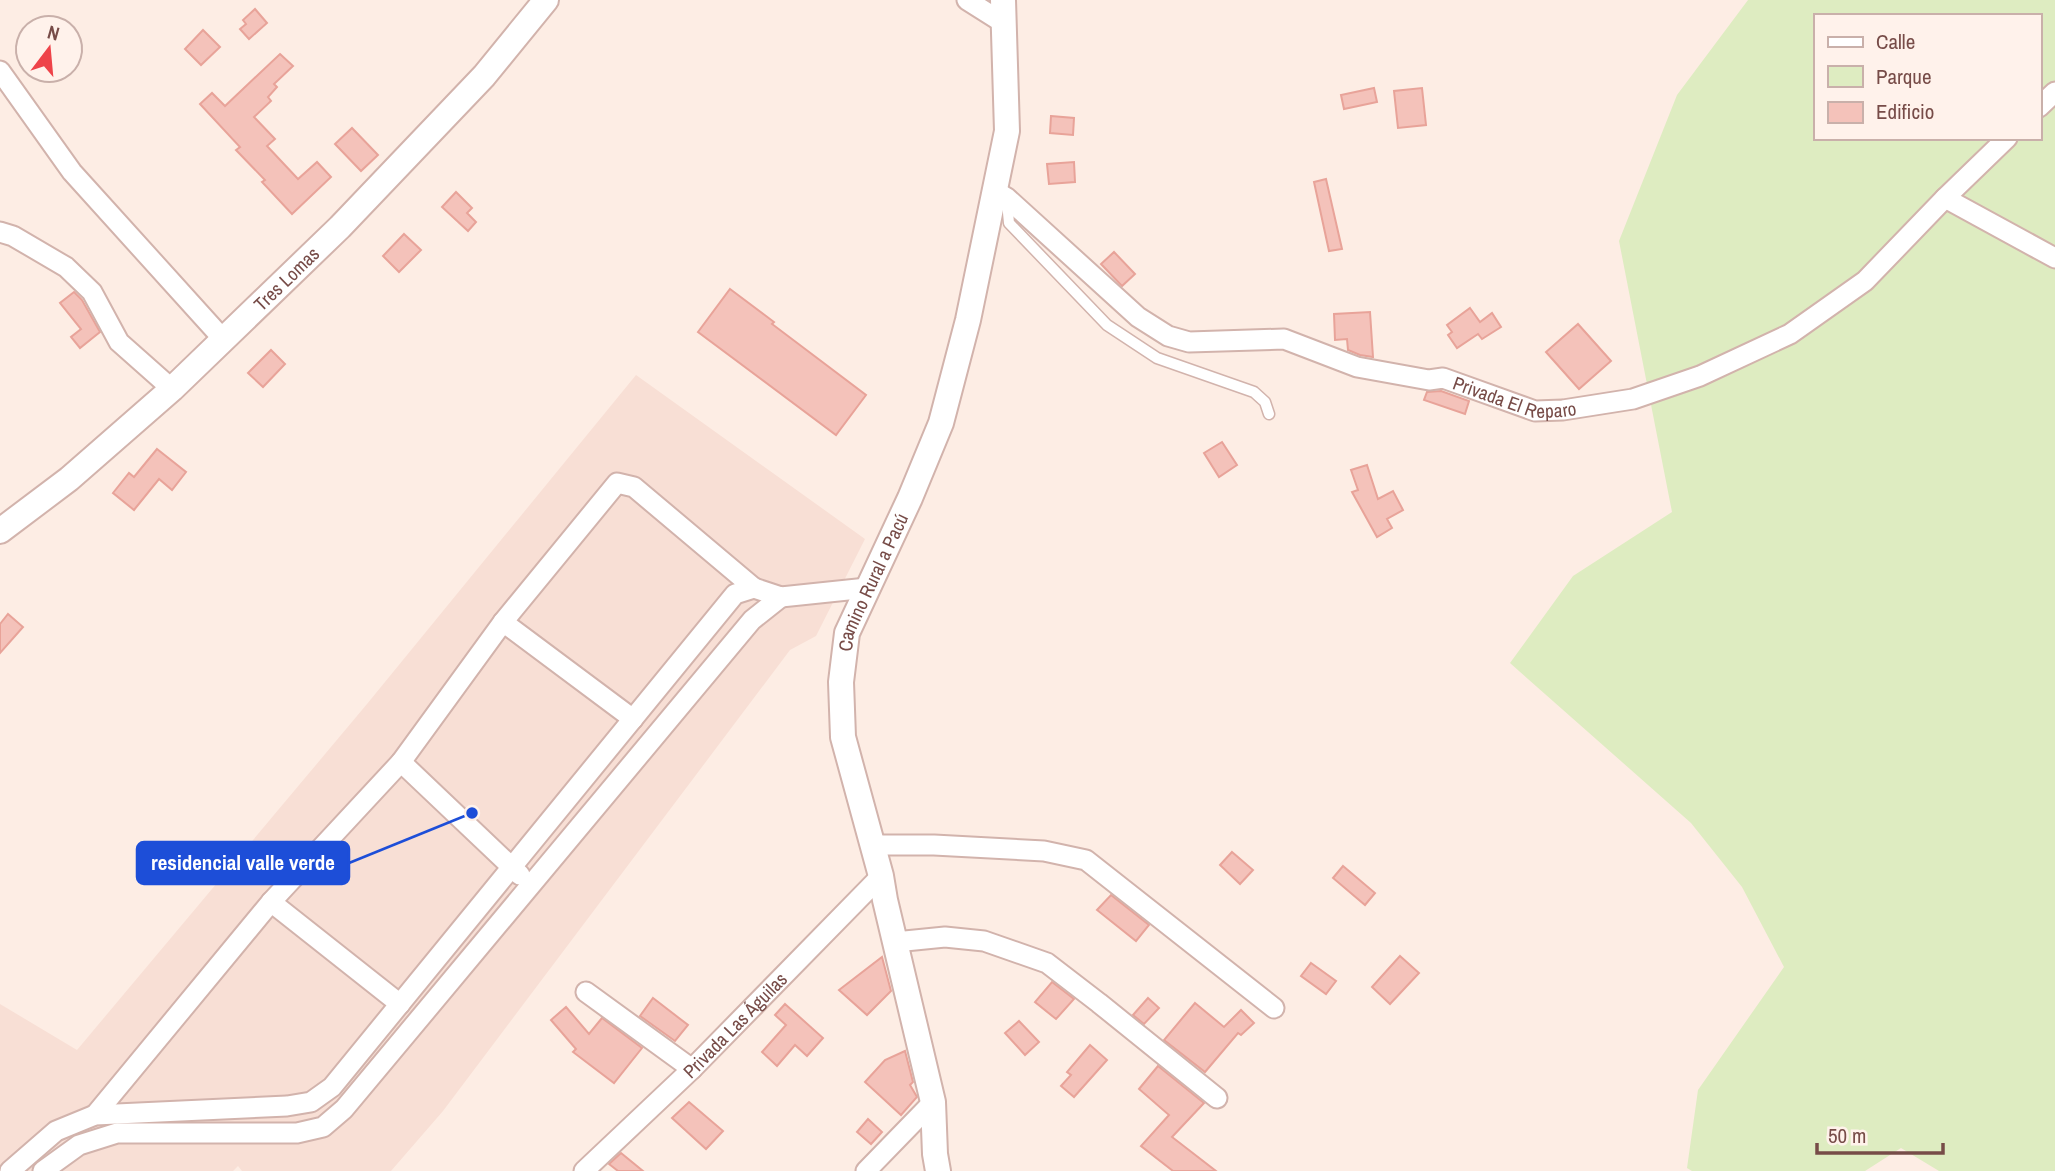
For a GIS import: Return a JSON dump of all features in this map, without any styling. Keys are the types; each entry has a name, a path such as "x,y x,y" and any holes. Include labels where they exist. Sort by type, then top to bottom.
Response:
{"street":[{"name":"Tres Lomas","path":"0,531 69,479 172,389 340,227 484,76 547,0"},
{"path":"967,0 1004,12"},
{"name":"Camino Rural a Pacú","path":"938,1171 933,1102 881,876 843,737 841,682 847,633 941,424 1001,195 1007,131 1004,12"},
{"path":"0,71 72,172 223,339"},
{"path":"2041,105 2055,92"},
{"name":"Privada El Reparo","path":"1001,195 1138,317 1168,336 1189,342 1284,339 1357,366 1429,380 1443,377 1535,411 1563,410 1633,399 1700,376 1790,334 1866,282 1945,198 2005,140"},
{"path":"1945,198 2055,258"},
{"path":"0,232 66,267 92,292 119,342 172,389"},
{"path":"95,1115 271,902 401,762 503,622 617,483 634,487 754,588 780,597 867,588"},
{"path":"10,1171 56,1131 95,1115 287,1106 311,1102 332,1087 736,594 754,588"},
{"path":"43,1171 79,1145 117,1133 297,1133 323,1127 344,1110 752,620 780,597"},
{"path":"503,622 633,719"},
{"path":"401,762 531,885"},
{"path":"872,845 934,845 1044,851 1086,860 1274,1008"},
{"name":"Privada Las Águilas","path":"584,1171 692,1069 881,876"},
{"path":"271,902 400,1004"},
{"path":"895,942 945,937 984,941 1046,963 1217,1098"},
{"path":"586,992 692,1069"},
{"path":"866,1171 933,1102"},
{"path":"208,1133 234,1108"}],"lane":[{"path":"1001,195 1009,223 1108,325 1157,358 1254,392 1265,402 1269,414"}],"shaded area":[{"path":"636,375 865,539 816,636 790,650 443,1111 391,1171 242,1171 238,1166 233,1171 0,1171 0,1004 77,1050 367,704"}],"green space":[{"path":"1748,0 2055,0 2055,1171 1939,1171 1901,1148 1865,1171 1692,1171 1687,1168 1698,1090 1784,967 1742,887 1691,823 1510,663 1573,576 1672,512 1619,241 1677,95"}],"building":[{"path":"255,9 267,23 249,39 240,29 246,24 243,20"},
{"path":"203,30 220,47 201,65 185,49"},
{"path":"280,54 293,66 274,84 277,87 268,97 271,101 254,117 275,139 267,146 298,179 317,162 331,177 292,214 236,150 240,147 200,104 212,93 225,106"},
{"path":"1374,88 1377,102 1344,109 1341,95"},
{"path":"1422,88 1426,125 1398,128 1394,91"},
{"path":"1051,116 1074,118 1073,135 1050,133"},
{"path":"352,128 378,155 361,171 335,144"},
{"path":"1074,162 1075,182 1049,184 1047,164"},
{"path":"1326,179 1342,249 1329,251 1314,182"},
{"path":"456,192 472,208 467,213 476,222 468,231 442,207"},
{"path":"404,234 421,250 399,272 383,256"},
{"path":"1114,252 1135,274 1122,286 1101,264"},
{"path":"730,289 866,395 836,435 698,332"},
{"path":"74,292 82,300 100,332 80,348 71,337 81,329 60,303"},
{"path":"1470,308 1480,322 1492,313 1501,327 1482,339 1478,334 1457,348 1448,335 1452,332 1447,325"},
{"path":"1370,312 1373,357 1348,350 1347,339 1335,340 1334,314"},
{"path":"1578,324 1611,361 1579,389 1546,352"},
{"path":"271,350 285,364 263,387 248,373"},
{"path":"1441,391 1469,401 1465,414 1424,400 1427,392"},
{"path":"1222,442 1237,465 1219,477 1204,453"},
{"path":"157,449 186,472 172,490 159,479 134,510 113,493 129,473 134,477"},
{"path":"1367,465 1378,499 1393,491 1403,510 1387,519 1392,528 1377,537 1352,492 1358,490 1351,470"},
{"path":"8,614 23,627 0,653 0,624"},
{"path":"1232,852 1253,870 1240,884 1220,865"},
{"path":"1343,866 1375,893 1365,905 1333,878"},
{"path":"1111,895 1149,925 1136,941 1097,910"},
{"path":"1400,956 1419,973 1390,1004 1372,987"},
{"path":"882,957 891,991 867,1015 839,990"},
{"path":"1311,963 1336,981 1326,994 1301,976"},
{"path":"1052,982 1074,999 1056,1019 1035,1002"},
{"path":"653,998 688,1025 675,1041 640,1016"},
{"path":"1148,998 1159,1008 1144,1024 1133,1015"},
{"path":"1195,1003 1224,1027 1241,1010 1254,1023 1241,1035 1238,1033 1205,1072 1164,1040"},
{"path":"785,1004 823,1038 807,1056 795,1045 777,1066 762,1052 786,1025 775,1015"},
{"path":"566,1007 589,1034 602,1018 642,1048 614,1083 573,1052 576,1049 551,1020"},
{"path":"1019,1021 1039,1042 1025,1055 1005,1033"},
{"path":"1090,1045 1107,1060 1074,1097 1061,1086 1071,1075 1067,1072"},
{"path":"905,1051 913,1082 910,1085 917,1097 901,1115 865,1082 885,1060"},
{"path":"1158,1066 1204,1103 1172,1137 1216,1171 1173,1171 1141,1146 1169,1115 1139,1089"},
{"path":"689,1102 723,1131 706,1149 672,1118"},
{"path":"868,1119 882,1132 871,1144 857,1132"},
{"path":"621,1153 643,1171 618,1171 609,1164"}],"place":[{"name":"residencial valle verde","path":"472,813"}]}
